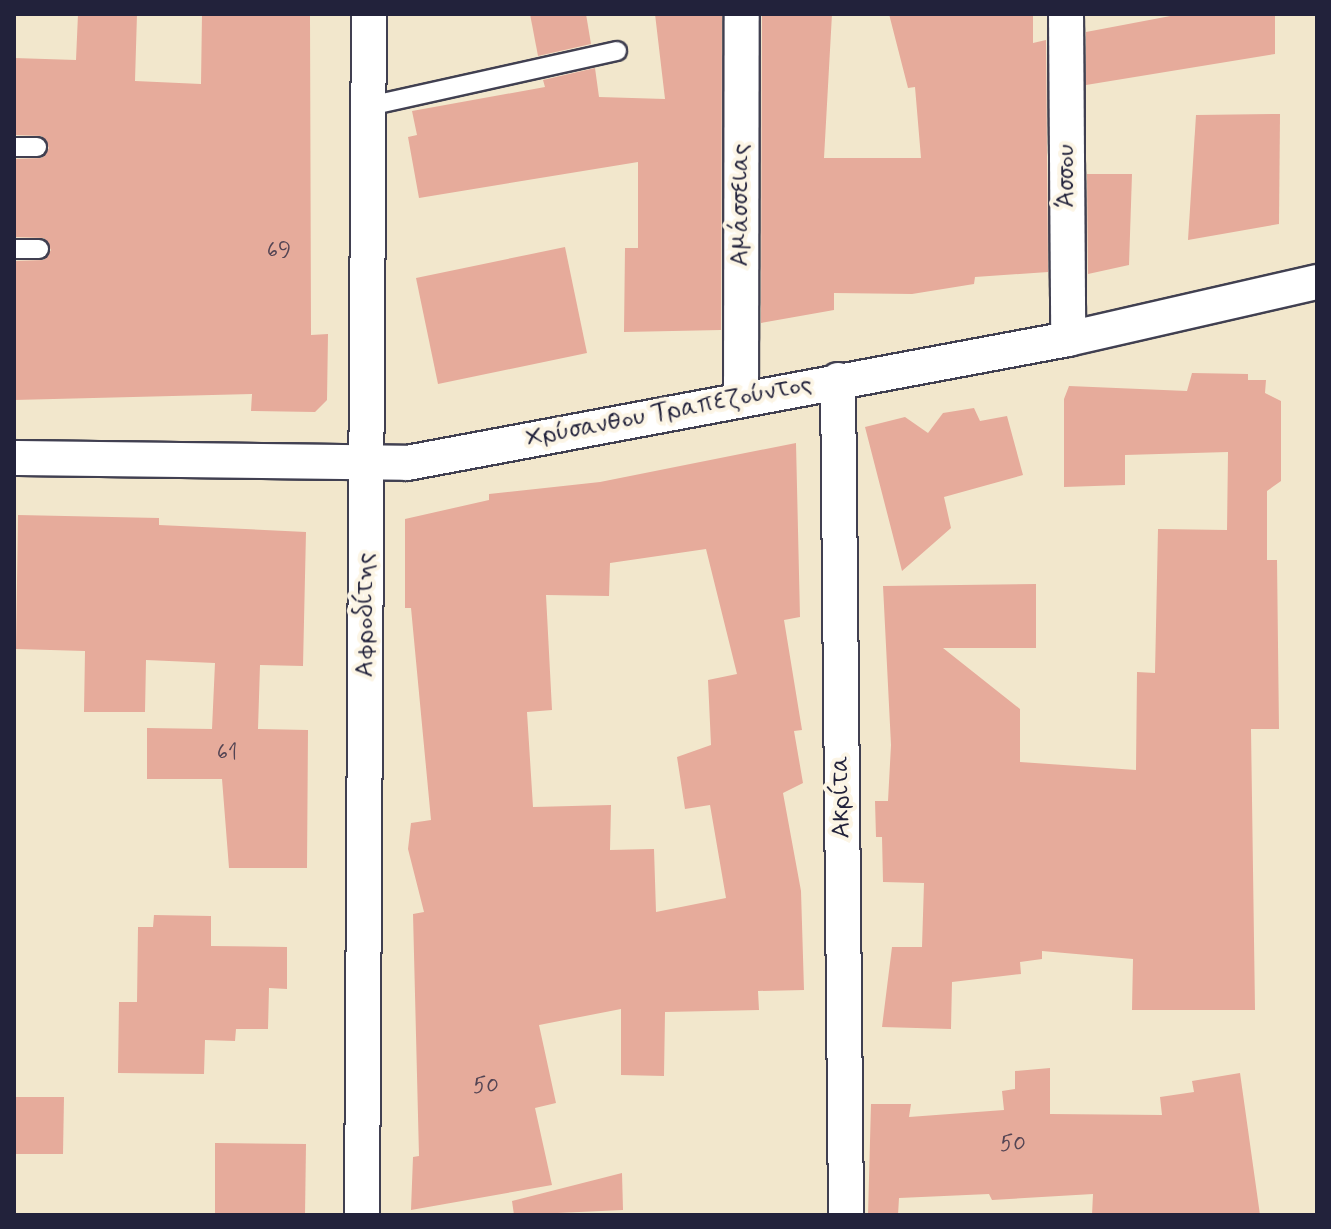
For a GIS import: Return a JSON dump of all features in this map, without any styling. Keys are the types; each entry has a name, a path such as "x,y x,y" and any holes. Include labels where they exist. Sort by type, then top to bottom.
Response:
{"street":[{"name":"Αφροδίτης","path":"362,1215 369,14"},
{"name":"Αμάσσειας","path":"741,397 742,14"},
{"name":"Άσσου","path":"1066,14 1068,339"},
{"name":"Χρύσανθου Τραπεζούντος","path":"14,458 367,466 1068,339 1317,282"},
{"name":"Ακρίτα","path":"838,380 846,1215"}],"lane":[{"path":"369,106 617,51"},
{"path":"14,147 37,147"},
{"path":"14,249 39,249"}],"building":[{"path":"78,14 137,14 135,81 201,84 202,14 310,14 311,335 328,334 327,400 315,412 251,411 252,394 14,400 14,261 44,260 51,250 44,238 14,237 14,159 42,158 49,148 42,136 14,135 14,58 76,60"},
{"path":"530,14 586,14 591,44 538,56"},
{"path":"655,14 722,14 721,330 624,332 625,248 638,248 638,162 419,198 408,137 417,135 412,111 545,87 543,80 595,68 599,97 665,99"},
{"path":"762,14 832,14 824,158 921,158 915,87 908,88 889,14 1033,14 1033,43 1046,40 1048,272 975,277 974,284 912,294 834,293 834,310 761,323"},
{"path":"1181,14 1275,14 1275,54 1086,85 1086,32"},
{"path":"1280,114 1279,224 1188,240 1196,115"},
{"path":"1087,174 1132,174 1129,265 1088,274"},
{"path":"565,247 587,353 438,384 416,278"},
{"path":"1192,373 1248,374 1248,380 1266,380 1265,393 1281,401 1281,481 1267,491 1267,560 1277,560 1279,729 1251,729 1255,1010 1132,1010 1133,959 1042,951 1042,959 1020,962 1021,974 952,982 951,1029 882,1027 892,947 922,947 924,883 883,882 882,837 876,837 875,801 888,801 891,745 883,586 1036,584 1036,648 943,648 1020,709 1020,762 1136,770 1137,672 1155,673 1158,529 1227,530 1228,452 1125,455 1125,485 1064,487 1064,399 1069,386 1187,391"},
{"path":"974,408 980,421 1007,416 1023,475 944,497 951,528 902,571 865,427 905,417 928,433 943,413"},
{"path":"796,443 800,617 784,620 802,730 794,731 803,783 783,793 801,891 804,990 758,991 759,1010 665,1012 664,1076 621,1075 621,1009 539,1025 556,1103 535,1108 552,1185 411,1210 413,1157 419,1156 413,914 424,912 408,849 411,823 431,820 411,608 405,608 405,519 489,500 489,494 600,482","holes":["706,549 737,674 708,680 711,745 677,757 685,809 710,805 726,898 656,912 654,849 610,850 611,805 533,807 527,712 552,710 546,595 609,596 610,563"]},
{"path":"18,515 159,518 159,525 306,532 303,666 260,665 258,729 308,730 307,868 229,868 222,779 147,779 147,728 212,729 215,663 146,660 145,712 84,712 85,651 16,649"},
{"path":"154,915 211,916 211,946 287,947 287,989 269,988 268,1029 236,1029 235,1041 205,1040 204,1074 118,1073 119,1002 137,1002 138,927 153,927"},
{"path":"1050,1068 1050,1114 1162,1115 1160,1097 1194,1092 1192,1081 1240,1073 1260,1215 1092,1215 1093,1194 992,1200 989,1194 899,1198 898,1215 868,1215 871,1104 911,1104 909,1117 1004,1110 1002,1091 1015,1089 1015,1071"},
{"path":"14,1097 64,1097 63,1154 14,1154"},
{"path":"215,1143 306,1144 305,1215 215,1215"},
{"path":"622,1173 623,1210 514,1215 512,1201"}]}
